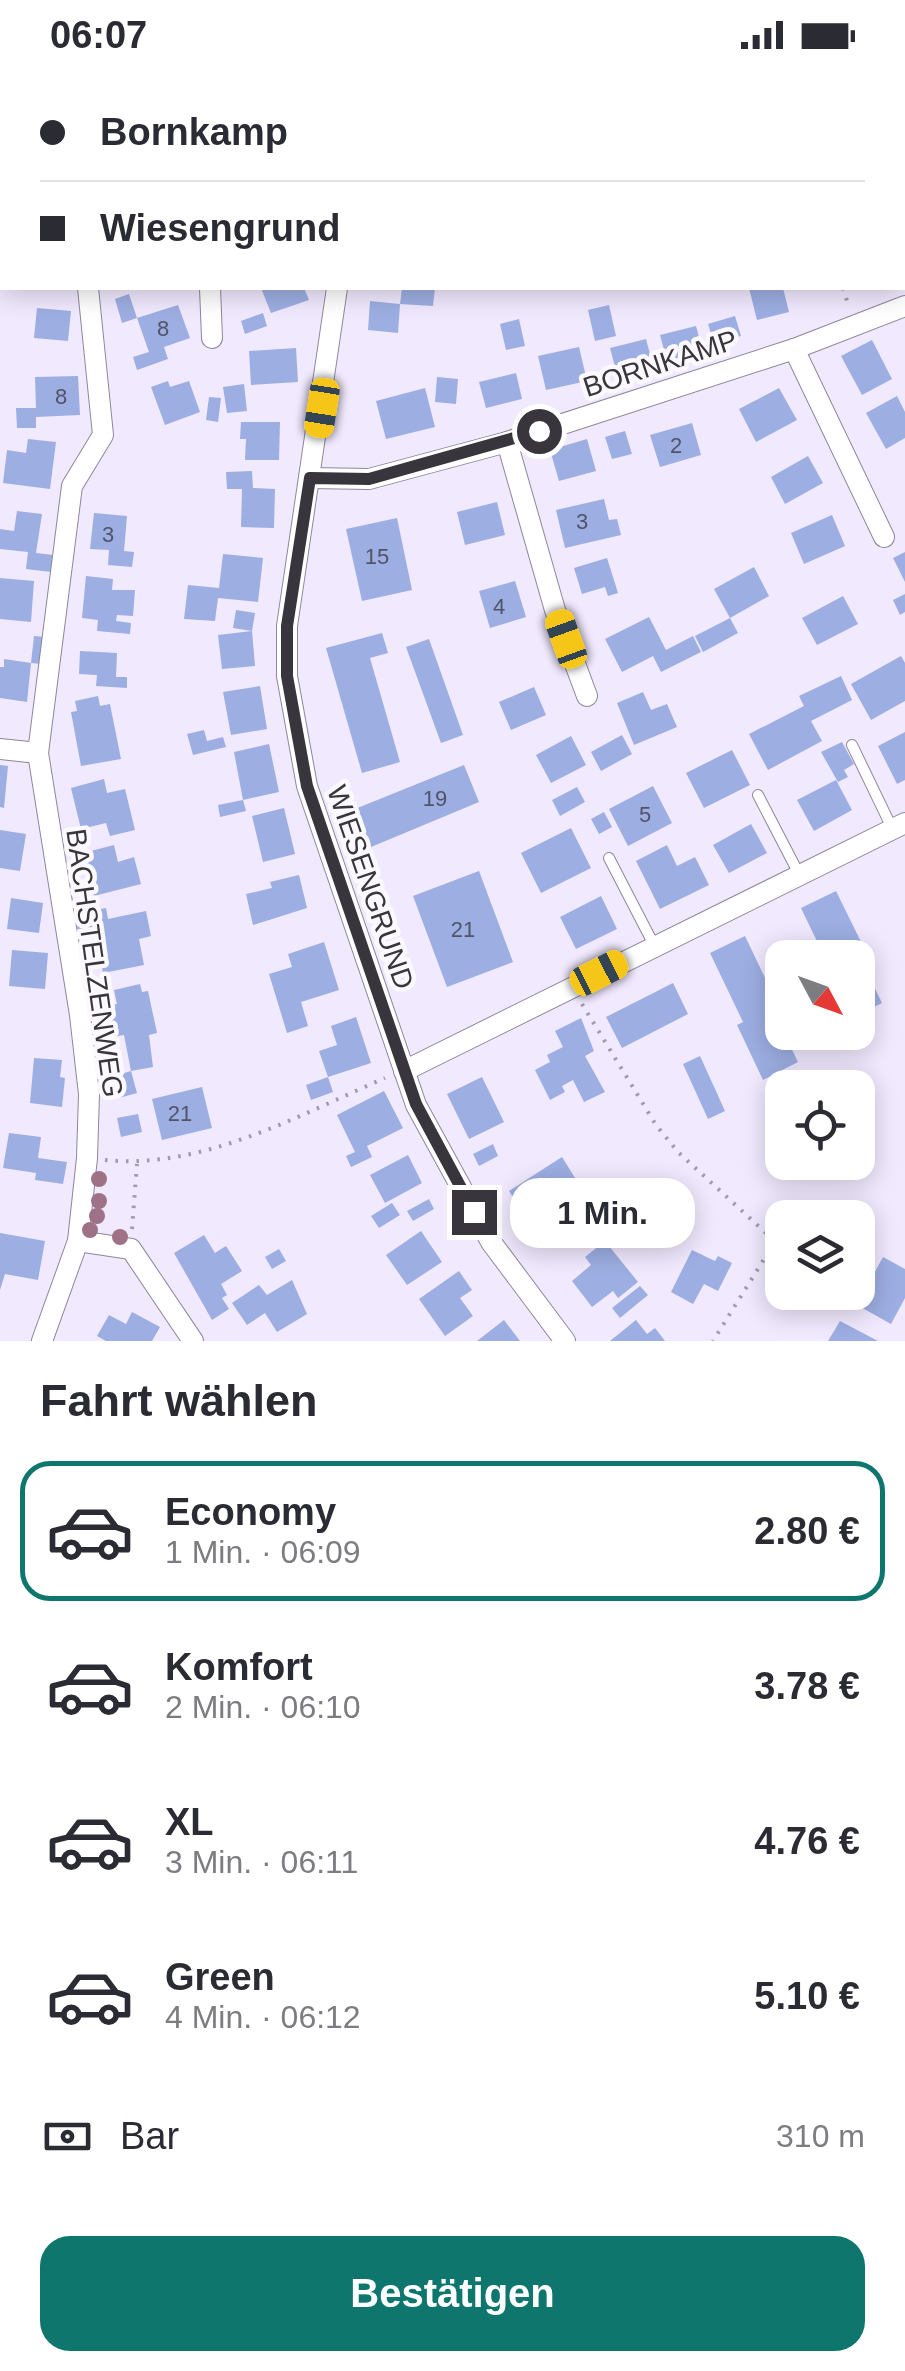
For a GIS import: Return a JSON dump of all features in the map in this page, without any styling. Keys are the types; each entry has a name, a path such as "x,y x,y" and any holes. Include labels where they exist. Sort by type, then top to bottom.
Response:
{"street":[{"name":"BACHSTELZENWEG","path":"42,1341 78,1241 87,1158 88,1094 80,1014 38,753 72,486 104,435 88,290"},
{"path":"210,290 212,338"},
{"name":"WIESENGRUND","path":"338,290 287,626 287,676 307,786 416,1104 490,1242 564,1341"},
{"name":"BORNKAMP","path":"310,478 369,479 507,442 794,348 905,306"},
{"path":"794,348 884,536"},
{"path":"507,442 555,610 587,696"},
{"path":"0,748 38,753"},
{"path":"404,1071 899,826"},
{"path":"78,1241 131,1249 193,1341"}],"lane":[{"path":"852,744 899,826"},
{"path":"758,795 798,874"},
{"path":"610,858 654,946"}],"path":[{"path":"572,987 656,1125 678,1152 766,1233 770,1243 713,1341"},
{"path":"87,1158 136,1164 228,1144 404,1071"},
{"path":"131,1249 136,1164"}],"building":[{"path":"262,290 305,290 309,300 271,313"},
{"path":"402,290 435,290 433,306 400,304"},
{"path":"750,290 784,290 789,312 757,320"},
{"path":"129,294 137,318 122,323 115,299"},
{"path":"370,301 400,304 398,333 368,330"},
{"path":"178,305 190,338 164,347 168,359 137,370 133,357 149,352 137,318"},
{"path":"609,305 616,336 595,341 588,310"},
{"path":"37,308 71,311 68,341 34,338"},
{"path":"263,313 267,326 245,334 241,321"},
{"path":"735,316 741,336 714,344 708,324"},
{"path":"519,319 525,346 506,350 500,324"},
{"path":"696,326 703,352 667,361 660,335"},
{"path":"646,339 653,365 617,374 610,348"},
{"path":"872,340 892,379 862,395 841,356"},
{"path":"579,347 587,381 546,390 538,356"},
{"path":"296,348 298,382 251,385 249,351"},
{"path":"516,373 522,399 486,408 479,382"},
{"path":"78,376 80,415 36,417 36,428 17,428 16,408 36,408 35,377"},
{"path":"437,377 458,379 456,404 435,402"},
{"path":"168,381 170,387 189,381 200,412 165,425 151,387"},
{"path":"244,384 247,411 227,413 223,387"},
{"path":"425,388 435,427 386,439 376,401"},
{"path":"779,388 797,420 756,442 739,409"},
{"path":"897,396 905,412 905,438 886,449 866,413"},
{"path":"209,397 221,398 218,422 206,420"},
{"path":"241,422 280,422 279,460 245,460 246,439 240,439"},
{"path":"692,423 701,455 660,467 650,435"},
{"path":"625,431 632,454 612,459 605,437"},
{"path":"28,439 56,442 50,489 3,483 7,450 26,453"},
{"path":"587,439 596,471 559,481 550,450"},
{"path":"808,456 823,483 785,504 771,477"},
{"path":"252,471 253,488 275,489 274,528 241,527 242,489 227,489 226,472"},
{"path":"604,499 609,520 617,519 621,535 565,548 556,510"},
{"path":"497,502 505,535 465,545 457,512"},
{"path":"17,511 42,514 36,553 53,555 51,572 26,569 28,552 0,549 0,529 14,531"},
{"path":"94,513 127,516 124,551 134,552 132,567 108,565 109,550 90,549"},
{"path":"832,515 845,546 804,564 791,533"},
{"path":"397,518 412,590 362,601 346,529"},
{"path":"905,552 905,582 893,558"},
{"path":"223,554 263,558 258,602 218,598 215,621 184,619 188,585 219,588"},
{"path":"607,558 618,593 608,596 605,587 582,594 574,568"},
{"path":"754,567 769,596 730,618 714,589"},
{"path":"86,576 113,579 112,590 135,590 133,616 117,615 116,621 131,623 130,634 97,631 98,620 82,618"},
{"path":"0,578 34,581 31,622 0,619"},
{"path":"515,581 526,617 490,628 479,591"},
{"path":"905,594 905,612 900,615 893,600"},
{"path":"843,596 858,624 817,645 802,618"},
{"path":"236,610 255,613 252,631 233,628"},
{"path":"649,617 666,650 693,636 701,652 661,672 653,656 622,672 605,639"},
{"path":"730,618 738,633 703,652 695,636"},
{"path":"252,631 255,666 222,669 218,635"},
{"path":"382,633 388,653 370,658 400,762 362,773 326,648"},
{"path":"34,636 45,637 42,664 31,663"},
{"path":"429,639 463,735 441,743 406,647"},
{"path":"80,651 117,653 116,677 127,677 127,688 96,686 97,675 79,674"},
{"path":"901,656 905,663 905,701 871,720 851,684"},
{"path":"4,659 31,663 27,702 0,698 0,667 4,667"},
{"path":"841,676 852,700 811,721 822,741 768,770 749,734 804,706 799,696"},
{"path":"260,686 267,729 231,735 223,692"},
{"path":"534,687 546,715 511,730 499,702"},
{"path":"643,692 651,710 667,704 677,727 634,745 617,703"},
{"path":"98,696 100,706 110,704 121,759 81,766 71,712 77,711 75,701"},
{"path":"204,730 207,741 223,737 226,747 193,755 187,734"},
{"path":"905,732 905,780 897,784 878,746"},
{"path":"622,735 632,754 601,771 591,752"},
{"path":"571,736 586,765 551,783 536,755"},
{"path":"842,742 854,764 844,770 848,777 838,782 821,752"},
{"path":"269,744 279,792 243,800 234,752"},
{"path":"732,750 750,785 704,808 686,773"},
{"path":"0,765 8,766 4,808 0,807"},
{"path":"464,765 479,802 371,847 355,809"},
{"path":"104,779 107,793 125,789 135,830 110,836 106,823 81,829 71,788"},
{"path":"836,780 852,810 814,831 797,800"},
{"path":"653,786 672,823 628,846 609,809"},
{"path":"577,787 585,802 560,816 552,800"},
{"path":"243,800 246,811 220,817 218,805"},
{"path":"284,808 295,854 263,862 252,816"},
{"path":"604,812 612,827 599,834 591,819"},
{"path":"751,824 767,853 729,873 713,845"},
{"path":"571,828 591,868 541,893 521,853"},
{"path":"0,830 26,834 20,871 0,868"},
{"path":"114,845 118,862 134,857 141,884 94,896 83,853"},
{"path":"667,845 677,866 695,857 709,885 660,909 636,861"},
{"path":"479,871 513,962 447,987 413,896"},
{"path":"299,875 307,908 253,925 246,894 272,888 270,882"},
{"path":"836,891 860,940 816,940 801,908"},
{"path":"601,896 617,929 576,949 560,917"},
{"path":"11,898 43,903 39,933 7,929"},
{"path":"106,908 108,919 146,911 151,936 139,939 144,965 103,973 96,934 79,937 75,914"},
{"path":"745,936 765,978 765,1050 792,1050 798,1062 782,1070 765,1070 763,1080 737,1025 743,1022 710,953"},
{"path":"324,942 339,990 301,1002 308,1026 287,1033 269,974 292,967 288,954"},
{"path":"12,950 48,953 45,989 9,986"},
{"path":"673,983 688,1014 622,1048 606,1017"},
{"path":"140,984 142,992 148,991 157,1033 149,1035 153,1067 131,1071 124,1035 112,1037 106,1006 117,1004 114,990"},
{"path":"875,988 882,1003 875,1006"},
{"path":"356,1017 371,1063 328,1077 319,1051 337,1045 331,1026"},
{"path":"581,1018 594,1051 585,1056 605,1092 584,1102 573,1080 562,1086 565,1092 550,1100 535,1070 550,1062 547,1055 563,1047 555,1031"},
{"path":"700,1056 725,1111 708,1119 683,1064"},
{"path":"34,1058 62,1060 62,1107 30,1103"},
{"path":"131,1071 137,1093 119,1098 114,1076"},
{"path":"328,1077 333,1092 311,1100 306,1085"},
{"path":"482,1077 504,1122 469,1139 447,1094"},
{"path":"202,1087 212,1128 162,1140 152,1099"},
{"path":"384,1091 403,1128 367,1146 372,1157 351,1167 346,1156 355,1152 337,1115"},
{"path":"138,1114 142,1132 121,1137 117,1118"},
{"path":"9,1133 41,1137 38,1158 67,1162 63,1184 35,1180 36,1173 3,1168"},
{"path":"493,1144 498,1156 479,1166 473,1154"},
{"path":"408,1155 422,1183 385,1203 370,1175"},
{"path":"562,1157 595,1210 542,1243 509,1191"},
{"path":"429,1199 434,1209 413,1221 407,1211"},
{"path":"392,1203 400,1215 379,1228 371,1216"},
{"path":"421,1231 442,1262 407,1285 386,1255"},
{"path":"0,1233 45,1241 38,1280 5,1274 0,1290"},
{"path":"204,1235 215,1253 226,1246 242,1271 221,1284 227,1295 222,1298 229,1309 212,1320 174,1253"},
{"path":"605,1241 638,1282 618,1298 613,1291 592,1307 572,1281 591,1265 585,1257"},
{"path":"279,1249 286,1261 272,1269 265,1257"},
{"path":"692,1250 715,1261 718,1256 732,1263 718,1291 704,1284 693,1304 671,1292"},
{"path":"883,1257 905,1269 905,1298 891,1324 866,1310 875,1310 875,1272"},
{"path":"459,1271 472,1290 460,1298 473,1316 445,1336 419,1299"},
{"path":"292,1280 307,1314 277,1332 265,1313 247,1325 232,1303 259,1285 267,1295"},
{"path":"640,1286 648,1295 620,1318 612,1308"},
{"path":"132,1312 160,1327 152,1341 106,1341 97,1336 109,1315 126,1324"},
{"path":"504,1320 520,1341 477,1341"},
{"path":"636,1320 647,1334 655,1328 665,1341 610,1341"},
{"path":"840,1321 878,1341 828,1341"}],"route":[{"path":"474,1212 416,1104 307,786 287,676 287,626 310,478 369,479 539,431"}]}
